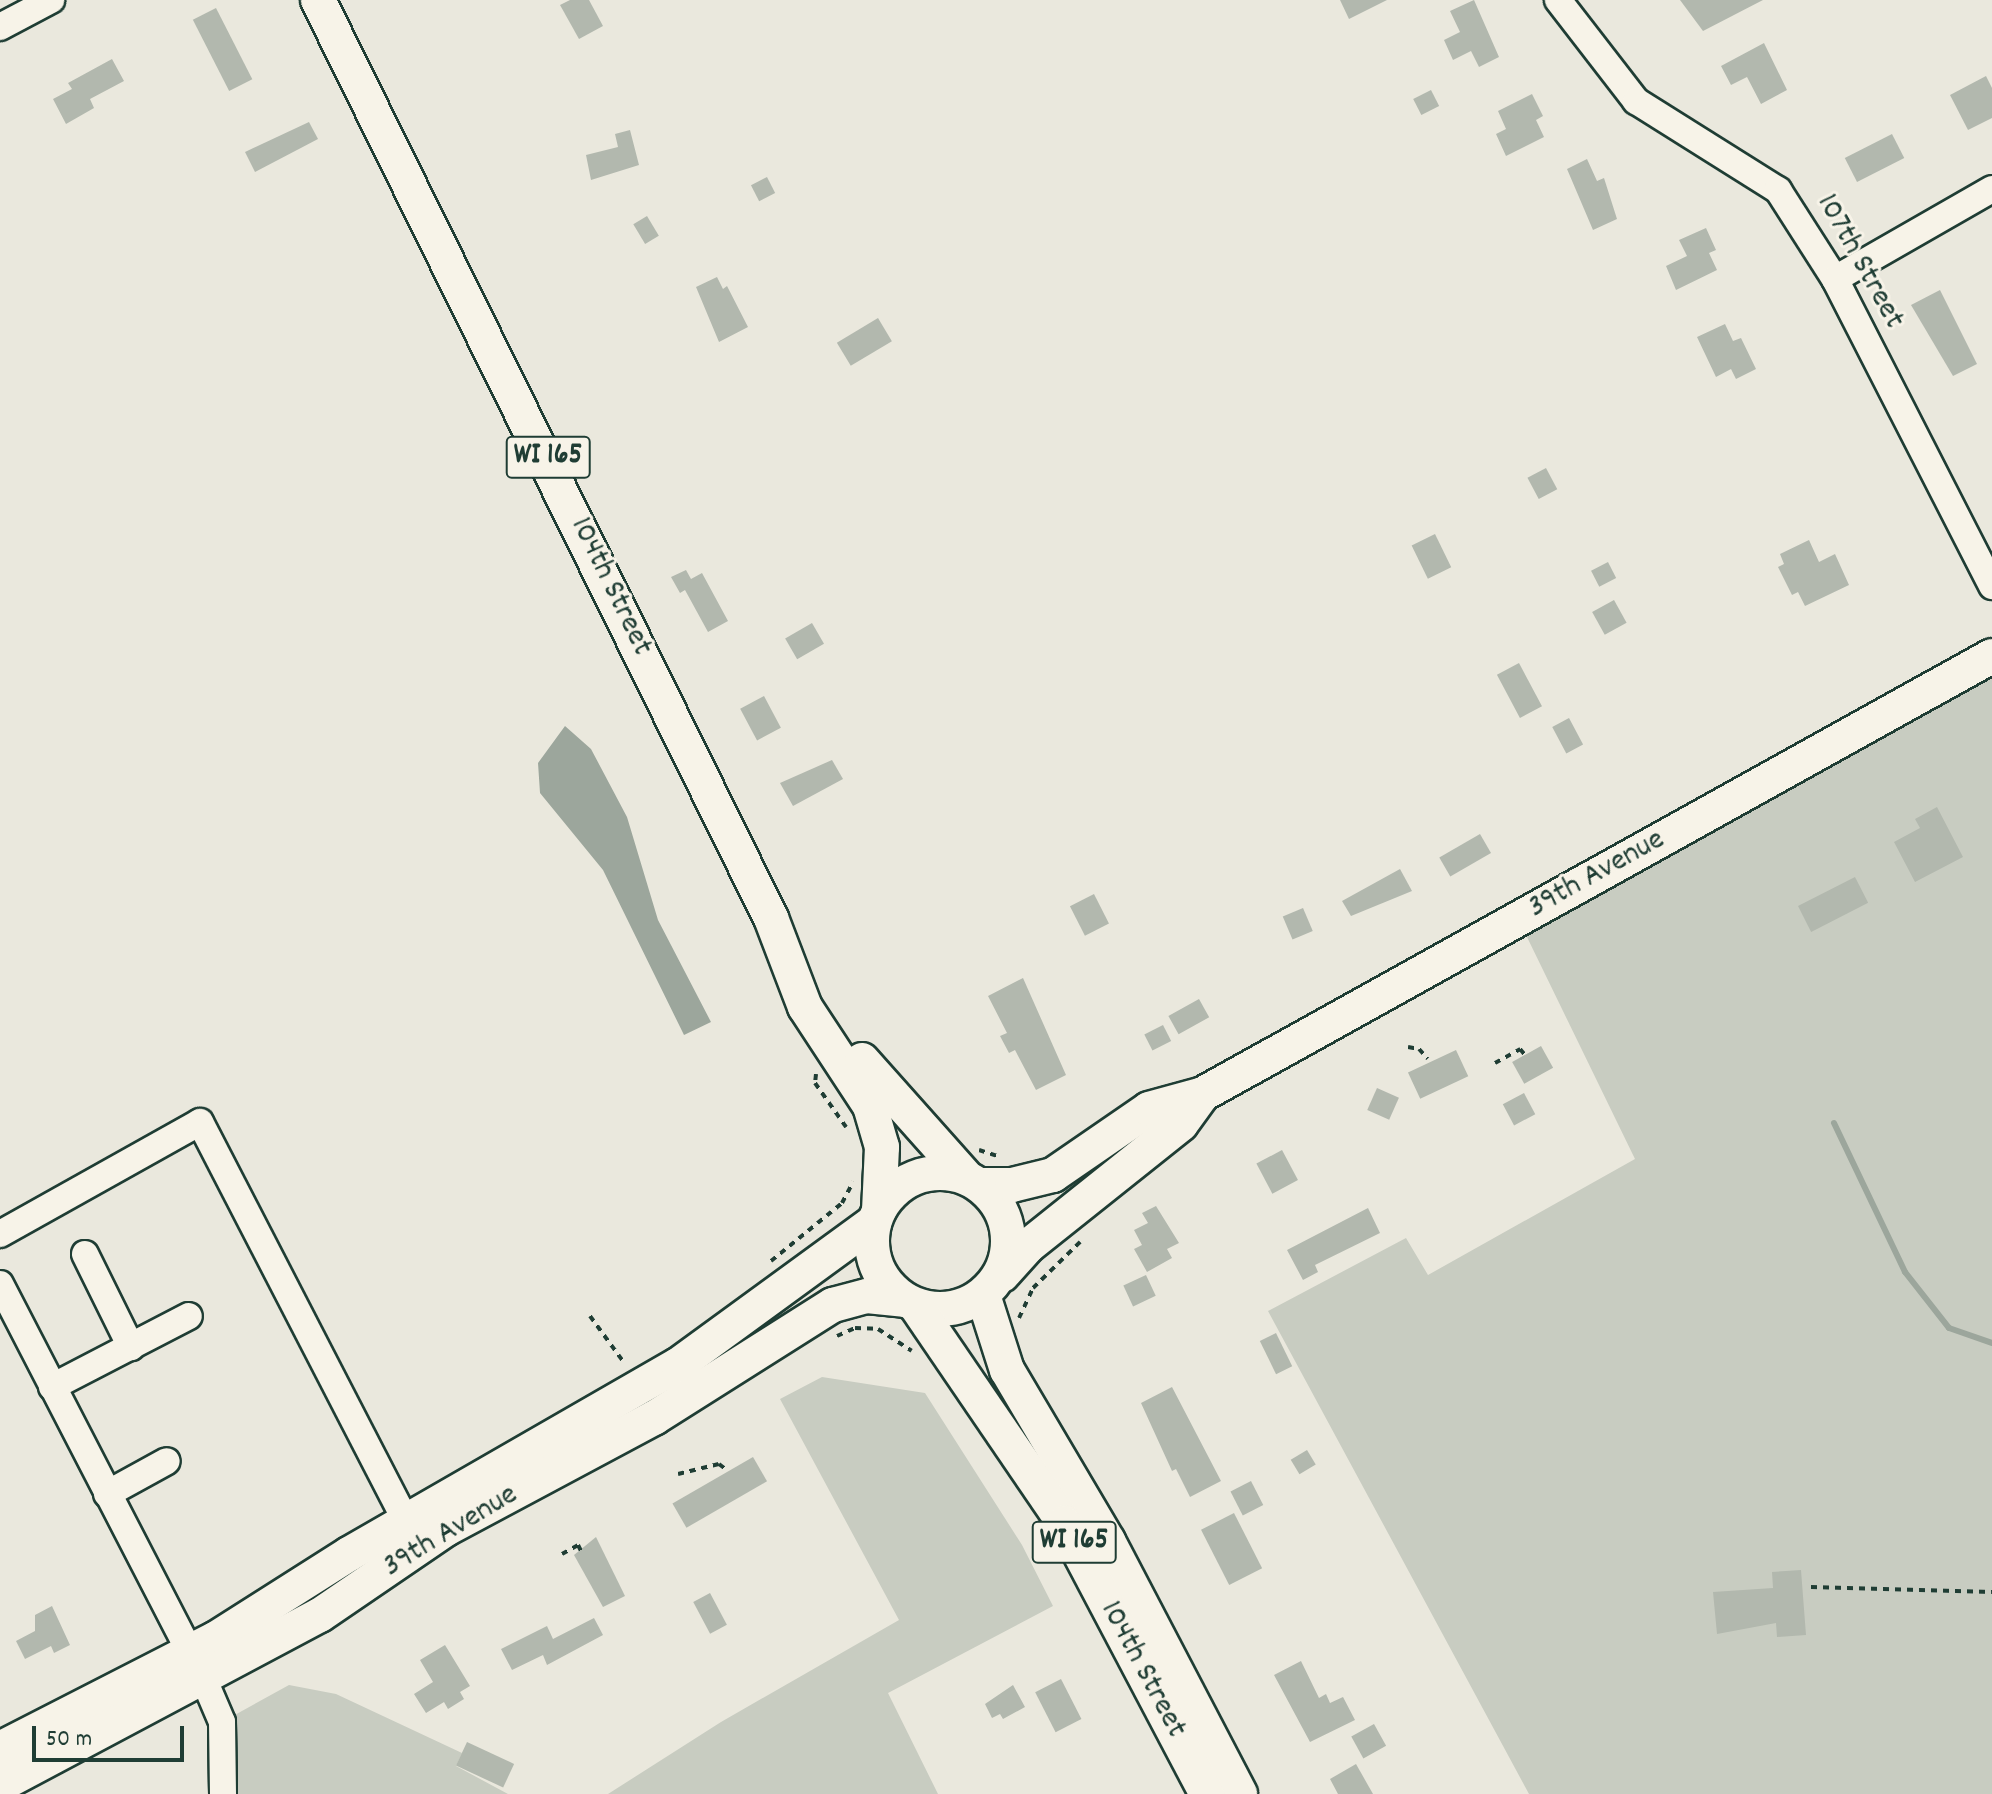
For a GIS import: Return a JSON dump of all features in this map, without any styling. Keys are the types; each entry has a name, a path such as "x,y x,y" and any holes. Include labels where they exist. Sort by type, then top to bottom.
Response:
{"main road":[{"name":"104th Street","path":"318,0 771,918 805,1007 870,1106 882,1147 876,1216"},
{"name":"39th Avenue","path":"973,1181 1012,1185 1053,1175 1149,1109 1203,1094 1992,656"},
{"name":"104th Street","path":"771,918 874,1077 973,1181"},
{"name":"39th Avenue","path":"988,1290 1027,1247 1181,1124 1203,1094"},
{"path":"876,1216 907,1180 937,1173 973,1181"},
{"name":"WI 165","path":"973,1181 996,1201 1009,1243 988,1290"},
{"name":"39th Avenue","path":"0,1785 196,1664 406,1521 728,1332 876,1216"},
{"name":"WI 165","path":"876,1216 876,1266 910,1303"},
{"name":"104th Street","path":"988,1290 1007,1370 1108,1541 1240,1794"},
{"path":"910,1303 939,1310 988,1290"},
{"name":"39th Avenue","path":"0,1749 196,1664 320,1615 446,1529 654,1418 833,1305 867,1296 910,1303"},
{"name":"104th Street","path":"910,1303 1064,1523 1207,1794"},
{"path":"637,1388 654,1418"}],"street":[{"path":"0,27 51,0"},
{"name":"107th Street","path":"1558,0 1636,101 1778,190 1835,279 1992,586"},
{"path":"1835,279 1992,189"},
{"path":"0,1234 200,1122 406,1521"},
{"path":"85,1254 131,1347"},
{"path":"0,1284 196,1664 222,1722 223,1794"},
{"path":"52,1387 189,1316"},
{"path":"107,1494 167,1461"}],"path":[{"path":"1408,1047 1419,1049 1428,1059"},
{"path":"1495,1063 1520,1049 1525,1055"},
{"path":"815,1083 851,1140"},
{"path":"971,1142 980,1151 1007,1159"},
{"path":"768,1264 842,1203 854,1166"},
{"path":"1017,1332 1020,1310 1033,1288 1088,1234"},
{"path":"590,1316 637,1388"},
{"path":"832,1338 855,1328 878,1329 898,1337 918,1357"},
{"path":"678,1474 719,1464 728,1471"},
{"path":"562,1554 578,1545 581,1551"},
{"path":"1811,1587 1992,1592"}],"shaded area":[{"path":"1992,656 1992,1794 1529,1794 1268,1311 1406,1238 1428,1275 1635,1159 1526,935"},
{"path":"565,726 591,749 627,817 658,920 711,1022 684,1035 603,870 540,793 538,763"},
{"path":"822,1377 925,1393 1022,1545 1053,1606 888,1693 938,1794 608,1794 721,1722 899,1620 780,1399"},
{"path":"289,1685 336,1694 462,1753 456,1766 508,1794 223,1794 222,1722"}],"building":[{"path":"570,0 589,0 603,26 579,39 560,5"},
{"path":"1340,0 1387,0 1349,19"},
{"path":"1474,0 1499,57 1479,67 1471,51 1453,60 1444,40 1460,32 1450,11"},
{"path":"1680,0 1763,0 1703,31"},
{"path":"216,8 252,79 229,91 193,20"},
{"path":"1764,43 1787,90 1761,104 1747,77 1731,85 1721,66"},
{"path":"112,59 124,81 90,99 94,108 66,124 53,99 72,89 68,83"},
{"path":"1986,76 1992,88 1992,118 1968,130 1950,95"},
{"path":"1431,90 1439,106 1421,115 1413,99"},
{"path":"1532,94 1543,116 1536,120 1544,137 1506,156 1496,134 1506,129 1498,111"},
{"path":"309,122 318,139 255,172 245,152"},
{"path":"630,130 639,165 591,180 586,155 618,147 615,134"},
{"path":"1892,134 1904,158 1857,182 1845,158"},
{"path":"1587,159 1597,181 1604,178 1617,219 1593,230 1567,169"},
{"path":"767,177 775,193 759,201 751,185"},
{"path":"647,216 659,236 645,244 633,224"},
{"path":"1706,228 1716,250 1709,253 1717,270 1676,290 1666,266 1687,256 1679,240"},
{"path":"717,277 723,289 727,286 748,327 719,342 696,287"},
{"path":"1940,290 1977,364 1953,376 1911,305"},
{"path":"878,318 892,341 851,366 837,343"},
{"path":"1725,324 1733,341 1741,338 1756,369 1736,379 1731,369 1716,377 1697,337"},
{"path":"1546,468 1557,489 1539,499 1527,478"},
{"path":"1435,534 1451,567 1428,579 1412,545"},
{"path":"1809,540 1819,562 1835,554 1849,585 1805,606 1798,592 1792,595 1778,567 1784,564 1780,554"},
{"path":"1608,562 1616,578 1599,587 1591,571"},
{"path":"686,570 691,579 702,573 728,621 708,632 685,590 680,593 671,577"},
{"path":"1614,600 1627,623 1605,635 1592,612"},
{"path":"812,623 824,644 797,659 785,638"},
{"path":"1519,663 1542,706 1520,718 1497,675"},
{"path":"764,696 781,728 757,740 740,709"},
{"path":"1569,718 1583,744 1566,753 1552,727"},
{"path":"832,760 843,779 793,806 780,783"},
{"path":"1937,807 1963,857 1915,882 1894,842 1920,828 1915,819"},
{"path":"1480,834 1491,853 1450,877 1439,858"},
{"path":"1400,869 1412,891 1351,916 1342,901"},
{"path":"1855,877 1868,903 1811,932 1798,906"},
{"path":"1094,894 1109,923 1085,936 1070,906"},
{"path":"1303,908 1313,931 1293,940 1283,917"},
{"path":"1023,978 1066,1075 1036,1090 1015,1050 1009,1053 1000,1036 1007,1033 988,996"},
{"path":"1199,999 1209,1017 1179,1034 1168,1016"},
{"path":"1163,1025 1171,1041 1152,1051 1144,1035"},
{"path":"1541,1046 1553,1068 1524,1084 1512,1062"},
{"path":"1456,1050 1468,1076 1420,1099 1408,1072"},
{"path":"1377,1088 1399,1098 1389,1120 1367,1110"},
{"path":"1524,1093 1535,1114 1514,1125 1503,1104"},
{"path":"1282,1150 1298,1180 1272,1194 1256,1164"},
{"path":"1156,1206 1179,1243 1167,1249 1172,1258 1147,1272 1134,1249 1142,1245 1134,1230 1148,1223 1142,1213"},
{"path":"1368,1208 1380,1233 1315,1265 1318,1272 1303,1280 1287,1250"},
{"path":"1146,1275 1156,1296 1133,1306 1123,1286"},
{"path":"1276,1333 1292,1366 1276,1374 1260,1341"},
{"path":"1172,1387 1221,1481 1190,1497 1176,1469 1172,1471 1141,1403"},
{"path":"1307,1450 1316,1465 1299,1474 1291,1460"},
{"path":"753,1457 767,1481 686,1528 672,1504"},
{"path":"1251,1481 1263,1505 1243,1515 1231,1491"},
{"path":"1234,1513 1262,1568 1229,1585 1201,1530"},
{"path":"596,1537 625,1596 603,1607 574,1555"},
{"path":"1801,1570 1806,1635 1777,1637 1776,1623 1717,1634 1713,1592 1773,1588 1772,1572"},
{"path":"710,1593 727,1625 710,1634 693,1602"},
{"path":"52,1606 70,1645 54,1653 51,1646 25,1659 16,1641 35,1631 35,1615"},
{"path":"594,1618 603,1635 547,1665 543,1655 512,1670 501,1649 547,1626 553,1639"},
{"path":"445,1645 470,1686 460,1692 464,1699 448,1709 444,1702 426,1713 414,1694 433,1682 420,1660"},
{"path":"1301,1661 1319,1698 1326,1694 1330,1703 1343,1697 1355,1720 1310,1742 1274,1675"},
{"path":"1061,1679 1081,1719 1056,1732 1035,1692"},
{"path":"1013,1685 1025,1707 1003,1719 1000,1714 992,1718 985,1704"},
{"path":"1374,1724 1386,1746 1363,1758 1351,1737"},
{"path":"467,1742 514,1764 503,1788 456,1766"},
{"path":"1356,1764 1373,1794 1338,1794 1330,1779"}],"waterway":[{"path":"1834,1123 1905,1272 1949,1328 1992,1343"}]}
